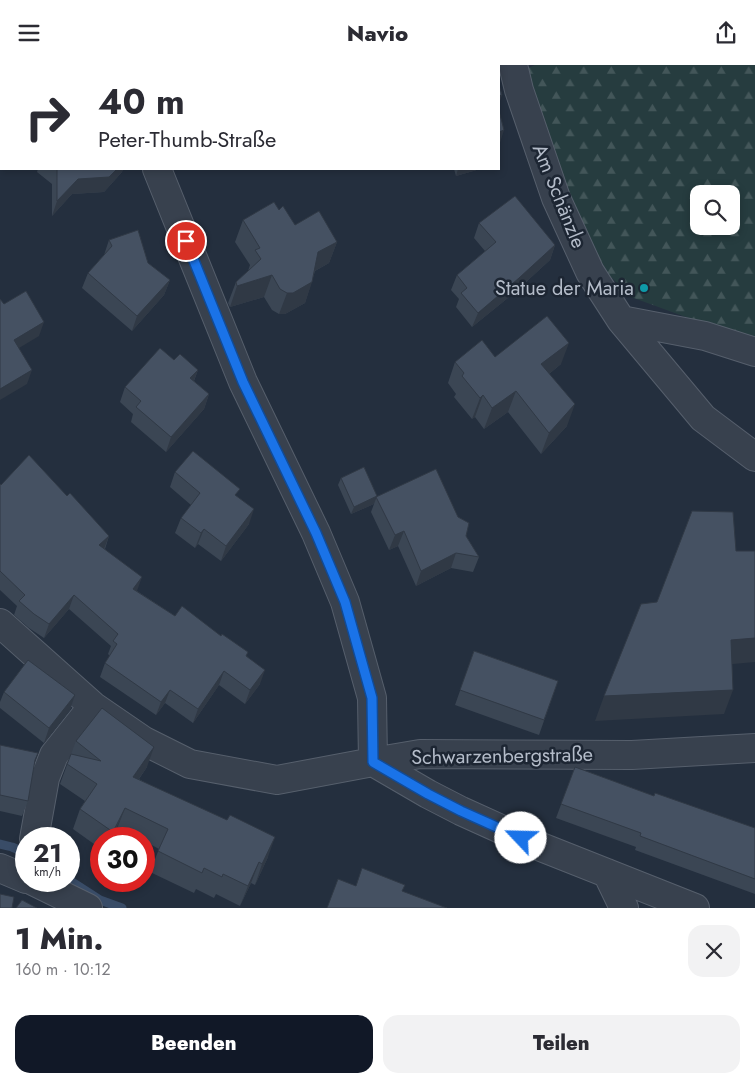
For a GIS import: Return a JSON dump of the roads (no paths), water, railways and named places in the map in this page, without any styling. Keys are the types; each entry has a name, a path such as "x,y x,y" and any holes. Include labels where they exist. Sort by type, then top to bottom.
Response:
{"street":[{"name":"Am Schänzle","path":"513,65 519,90 556,199 590,272 621,320"},
{"path":"157,170 243,382 316,533 345,602 372,698 373,762 461,811 536,845 695,908"},
{"path":"621,320 704,336 755,352"},
{"path":"621,320 703,418 755,457"},
{"name":"Schwarzenbergstraße","path":"0,623 93,706 144,741 190,765 277,781 420,754 632,755 755,748"},
{"path":"36,827 45,778 54,755 93,706"},
{"path":"0,868 15,874"},
{"path":"606,873 624,908"},
{"path":"55,892 88,908"}],"waterway":[{"path":"0,844 15,848"},
{"path":"80,887 100,900 122,908"}],"place":[{"name":"Statue der Maria","path":"644,288"}]}
